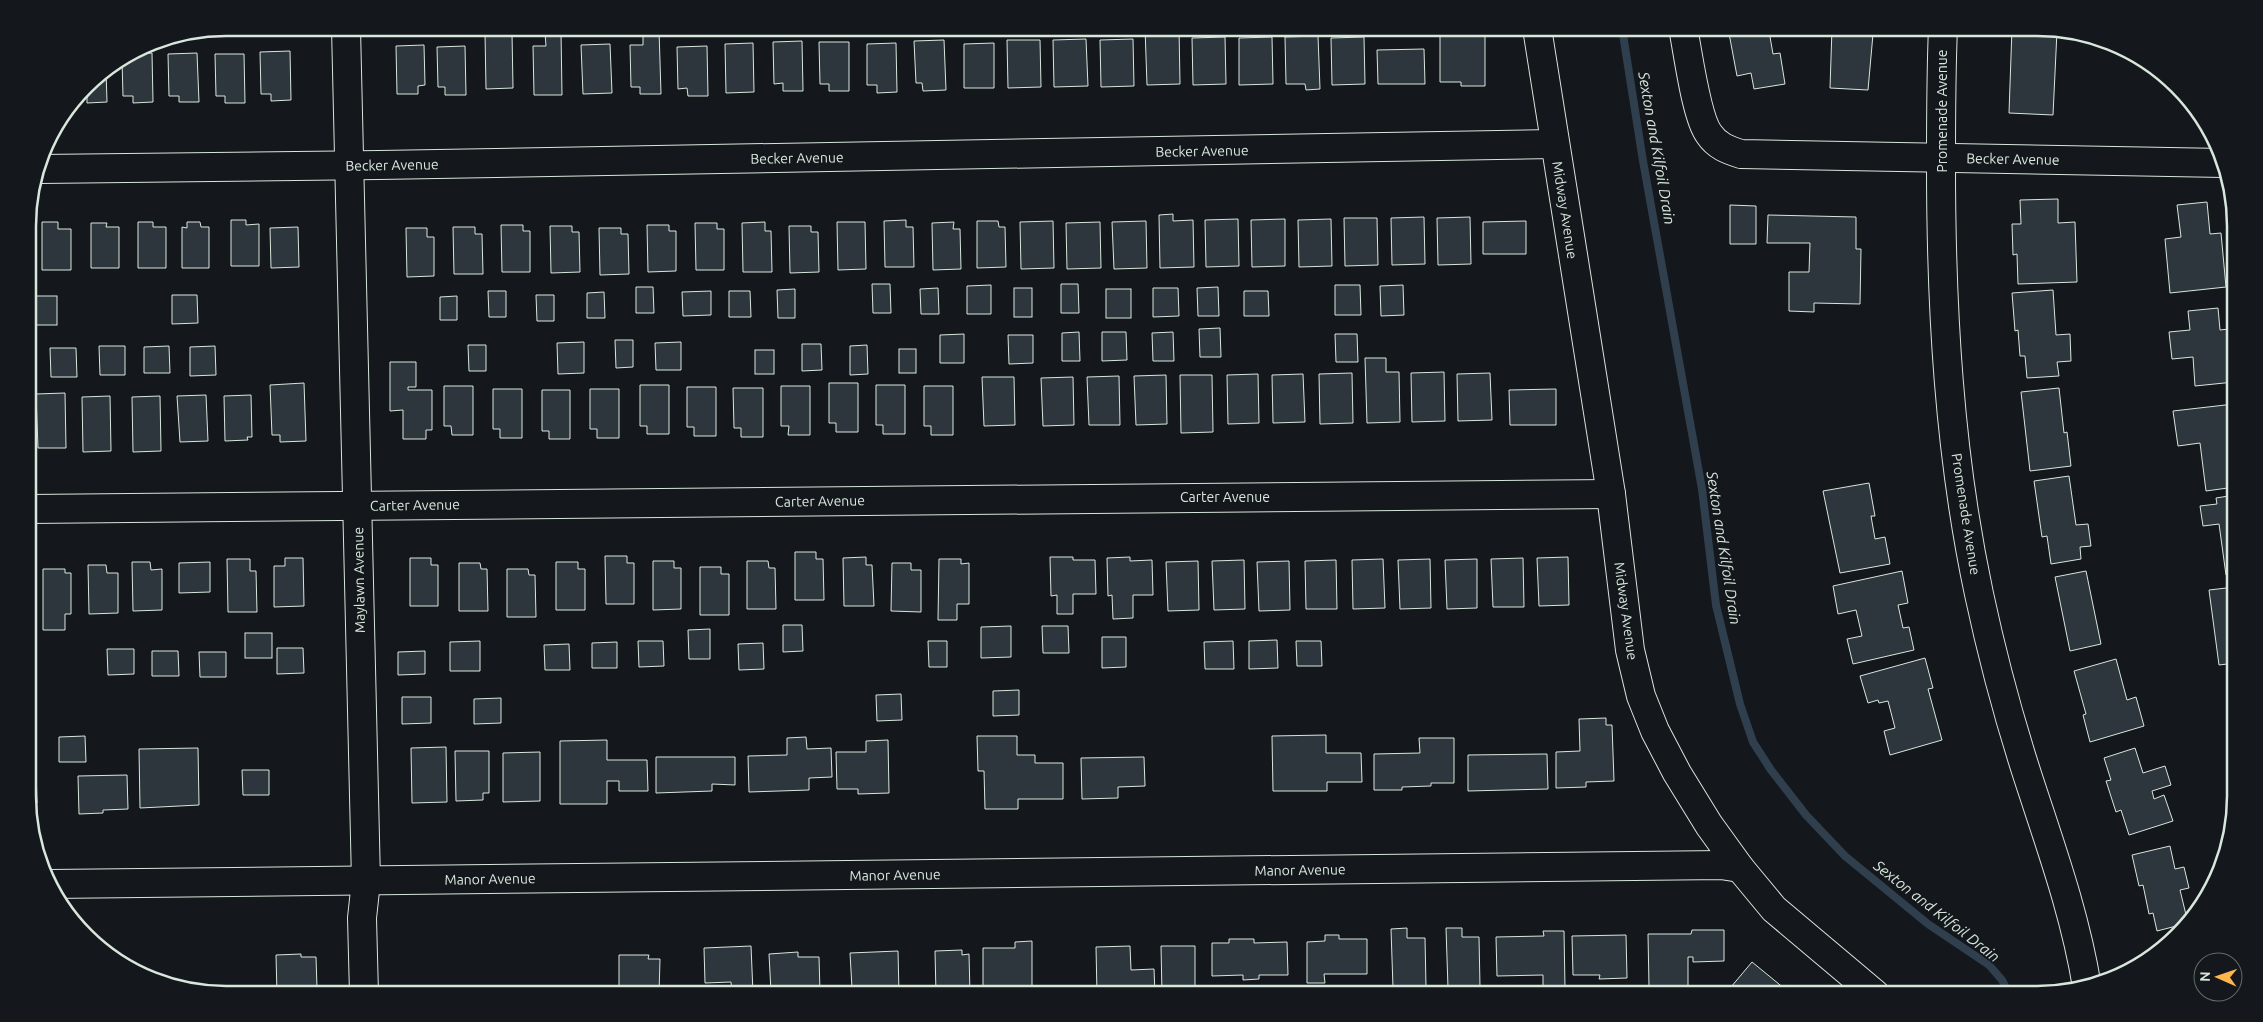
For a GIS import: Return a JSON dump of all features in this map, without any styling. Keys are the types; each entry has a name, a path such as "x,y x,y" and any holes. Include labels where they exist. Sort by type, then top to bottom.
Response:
{"street":[{"name":"Maylawn Avenue","path":"346,36 366,880 362,918 364,986"},
{"name":"Midway Avenue","path":"1538,36 1611,494 1630,650 1641,696 1655,731 1677,773 1709,824 1740,868 1774,909 1866,986"},
{"name":"Becker Avenue","path":"1685,36 1701,116 1708,133 1724,149 1741,154 2216,163"},
{"name":"Promenade Avenue","path":"1943,36 1940,83 1942,272 1950,410 1962,502 1979,593 2000,683 2068,895 2086,979"},
{"name":"Becker Avenue","path":"45,169 350,166 1555,144"},
{"name":"Carter Avenue","path":"36,509 1611,494"},
{"name":"Manor Avenue","path":"58,884 1711,866 1740,868"}],"building":[{"path":"485,36 512,36 513,88 486,89"},
{"path":"545,36 561,36 562,95 534,95 533,46 546,46"},
{"path":"643,36 659,36 661,94 640,94 640,87 631,87 630,45 643,45"},
{"path":"1145,36 1179,36 1180,84 1147,85"},
{"path":"1318,36 1320,89 1306,90 1305,84 1286,84 1285,37"},
{"path":"1440,36 1485,36 1485,86 1461,86 1461,82 1440,82"},
{"path":"1730,36 1770,36 1773,54 1780,53 1785,84 1754,89 1751,73 1737,76"},
{"path":"1832,36 1873,36 1868,90 1830,88"},
{"path":"2012,36 2057,38 2053,115 2009,113"},
{"path":"1225,37 1226,84 1193,85 1192,38"},
{"path":"1272,37 1273,84 1239,85 1239,38"},
{"path":"1364,37 1365,84 1332,85 1331,38"},
{"path":"1086,39 1088,86 1054,87 1053,40"},
{"path":"1133,39 1134,86 1101,87 1100,40"},
{"path":"944,40 946,90 923,91 922,83 916,83 914,41"},
{"path":"1007,40 1040,40 1041,87 1008,88"},
{"path":"802,41 803,91 783,91 783,83 774,84 773,42"},
{"path":"819,42 849,42 849,91 829,91 829,84 820,84"},
{"path":"753,43 754,92 726,93 725,44"},
{"path":"896,43 897,92 877,93 877,85 867,85 867,44"},
{"path":"994,43 994,88 964,88 964,44"},
{"path":"610,44 612,93 583,94 581,45"},
{"path":"424,45 425,85 418,86 418,94 397,94 396,46"},
{"path":"465,46 466,95 445,95 445,87 438,87 437,47"},
{"path":"707,46 708,96 688,96 687,88 678,89 677,47"},
{"path":"1424,49 1425,84 1378,84 1377,50"},
{"path":"290,51 291,100 271,101 271,94 261,94 260,52"},
{"path":"152,53 153,102 133,103 133,96 123,96 122,67"},
{"path":"197,53 199,102 179,102 179,96 169,96 168,54"},
{"path":"215,54 244,54 245,103 225,103 225,96 216,96"},
{"path":"106,79 107,102 87,103 87,97"},
{"path":"2058,199 2058,223 2075,222 2077,282 2018,284 2017,254 2013,255 2012,224 2021,224 2020,200"},
{"path":"2207,202 2210,234 2221,233 2226,287 2170,293 2165,239 2181,237 2177,205"},
{"path":"1730,205 1756,206 1756,244 1730,244"},
{"path":"1173,214 1173,221 1193,220 1194,267 1160,268 1159,215"},
{"path":"1768,215 1856,217 1856,249 1861,249 1860,304 1814,303 1814,312 1789,311 1789,272 1809,272 1810,243 1767,243"},
{"path":"1424,217 1425,264 1392,265 1391,218"},
{"path":"1470,217 1471,264 1438,265 1437,218"},
{"path":"1344,218 1377,218 1378,265 1345,266"},
{"path":"1238,219 1239,266 1206,267 1205,220"},
{"path":"1285,219 1285,266 1252,267 1251,220"},
{"path":"1331,219 1332,266 1299,267 1298,220"},
{"path":"231,220 246,220 246,225 259,224 259,266 231,266"},
{"path":"906,220 906,227 913,227 914,267 885,267 884,221"},
{"path":"977,221 998,221 999,227 1005,227 1006,267 977,268"},
{"path":"1053,221 1054,268 1021,269 1020,222"},
{"path":"1146,221 1147,268 1114,269 1112,222"},
{"path":"1526,221 1526,254 1483,254 1483,222"},
{"path":"42,222 58,222 58,229 71,229 71,270 42,270"},
{"path":"138,222 153,222 153,227 166,227 166,268 138,268"},
{"path":"187,222 200,222 201,227 209,227 209,268 182,268 182,227 187,228"},
{"path":"765,222 765,231 771,231 772,272 743,272 742,223"},
{"path":"837,222 865,222 866,269 838,270"},
{"path":"954,222 953,229 960,229 961,269 933,270 932,223"},
{"path":"1100,222 1101,268 1067,269 1066,223"},
{"path":"91,223 107,223 106,227 119,227 119,268 91,268"},
{"path":"695,223 717,223 717,229 724,229 724,270 696,270"},
{"path":"501,225 523,225 523,231 530,231 530,272 502,272"},
{"path":"647,225 669,225 669,231 676,231 676,271 648,272"},
{"path":"550,226 572,226 572,232 579,232 580,272 551,273"},
{"path":"789,226 811,226 811,232 818,232 819,272 790,273"},
{"path":"298,227 299,267 271,268 270,228"},
{"path":"453,227 475,227 475,234 482,234 483,274 454,274"},
{"path":"406,228 427,228 427,237 434,237 434,276 407,277"},
{"path":"599,228 621,228 621,234 628,234 629,274 600,275"},
{"path":"872,284 890,284 891,313 873,313"},
{"path":"1061,284 1078,284 1079,313 1061,313"},
{"path":"991,285 991,314 967,314 967,286"},
{"path":"1335,285 1360,285 1361,315 1335,315"},
{"path":"1403,285 1404,315 1381,316 1380,286"},
{"path":"636,287 653,287 654,313 636,313"},
{"path":"1218,287 1219,316 1198,316 1197,288"},
{"path":"938,288 939,314 921,314 920,289"},
{"path":"1014,288 1032,288 1032,317 1014,317"},
{"path":"1153,288 1178,288 1179,316 1153,317"},
{"path":"795,289 795,318 778,318 777,290"},
{"path":"1106,289 1131,289 1131,318 1106,318"},
{"path":"2053,290 2056,335 2070,334 2071,361 2057,362 2059,376 2027,378 2025,356 2020,356 2018,330 2015,331 2012,293"},
{"path":"488,291 506,291 506,317 489,317"},
{"path":"711,291 711,315 683,316 682,292"},
{"path":"729,291 750,291 751,317 729,317"},
{"path":"1244,291 1268,291 1269,316 1244,316"},
{"path":"604,292 605,318 587,318 587,293"},
{"path":"172,295 197,295 198,323 172,324"},
{"path":"536,295 554,295 554,321 537,321"},
{"path":"36,296 57,296 57,325 36,325"},
{"path":"457,296 457,320 440,320 440,297"},
{"path":"2218,308 2220,330 2227,329 2227,383 2195,386 2193,357 2172,359 2169,332 2190,330 2188,311"},
{"path":"1220,328 1221,357 1200,357 1199,329"},
{"path":"1079,332 1080,361 1062,361 1062,333"},
{"path":"1102,332 1126,332 1127,360 1102,361"},
{"path":"1173,332 1174,361 1153,361 1152,333"},
{"path":"964,334 964,363 940,363 940,335"},
{"path":"1335,334 1357,334 1358,362 1336,362"},
{"path":"1008,335 1033,335 1033,363 1009,364"},
{"path":"615,340 633,340 633,367 616,368"},
{"path":"584,342 584,373 558,374 557,343"},
{"path":"681,342 681,370 656,370 655,343"},
{"path":"802,344 821,344 822,370 802,371"},
{"path":"468,345 486,345 486,371 469,371"},
{"path":"867,345 868,374 850,375 850,346"},
{"path":"99,346 125,346 125,375 100,375"},
{"path":"169,346 170,373 144,373 144,347"},
{"path":"215,346 216,375 190,376 190,347"},
{"path":"50,348 76,348 77,377 51,377"},
{"path":"899,349 916,349 916,373 899,373"},
{"path":"755,350 774,350 774,374 755,374"},
{"path":"1365,358 1386,358 1386,372 1399,372 1400,422 1367,423"},
{"path":"390,362 416,362 416,387 408,387 408,390 432,390 432,430 426,430 426,439 403,439 403,410 390,411"},
{"path":"1444,372 1445,421 1412,422 1411,373"},
{"path":"1352,373 1353,423 1320,424 1319,374"},
{"path":"1490,373 1492,420 1458,421 1457,374"},
{"path":"1258,374 1259,423 1228,424 1227,375"},
{"path":"1303,374 1305,422 1273,423 1272,375"},
{"path":"1166,375 1167,424 1136,425 1134,376"},
{"path":"1180,375 1212,375 1213,432 1181,433"},
{"path":"1119,376 1120,425 1089,425 1087,377"},
{"path":"982,377 1014,377 1015,425 984,426"},
{"path":"1073,377 1074,425 1043,426 1041,378"},
{"path":"304,383 306,441 280,442 280,435 272,435 270,385"},
{"path":"829,383 858,383 858,432 836,432 836,423 829,423"},
{"path":"640,385 669,385 669,434 647,434 647,426 640,426"},
{"path":"876,385 905,385 905,434 883,434 883,425 876,425"},
{"path":"444,386 473,386 473,435 452,435 451,426 444,426"},
{"path":"781,386 810,386 810,435 788,435 789,426 781,426"},
{"path":"924,386 953,386 953,435 931,435 931,426 924,426"},
{"path":"687,387 716,387 716,436 694,436 694,427 687,427"},
{"path":"733,388 763,388 763,437 741,437 741,428 734,428"},
{"path":"2059,388 2064,433 2067,432 2071,466 2030,471 2021,392"},
{"path":"493,389 522,389 522,438 500,438 500,429 493,429"},
{"path":"590,389 619,389 619,438 597,438 597,429 590,429"},
{"path":"1556,389 1556,425 1510,425 1509,390"},
{"path":"542,390 570,390 570,439 549,439 549,431 542,431"},
{"path":"65,393 66,448 38,448 36,394"},
{"path":"206,395 208,441 180,442 177,396"},
{"path":"251,395 252,437 247,437 248,440 225,441 224,396"},
{"path":"110,396 111,451 83,452 82,397"},
{"path":"160,396 161,451 133,452 132,397"},
{"path":"2227,405 2227,488 2206,491 2200,443 2178,446 2173,411"},
{"path":"2069,476 2076,525 2088,524 2091,546 2080,547 2081,559 2051,564 2047,536 2042,537 2034,481"},
{"path":"1869,483 1875,516 1871,516 1875,539 1885,537 1890,564 1840,573 1823,491"},
{"path":"2227,496 2227,575 2219,524 2203,526 2200,506 2217,504 2216,498"},
{"path":"795,552 816,552 816,559 823,559 824,600 795,600"},
{"path":"605,556 627,556 627,563 634,563 634,604 606,604"},
{"path":"866,557 866,565 872,565 874,606 844,606 843,558"},
{"path":"1050,557 1073,557 1073,560 1095,560 1096,594 1073,594 1073,614 1057,614 1057,595 1051,596"},
{"path":"1130,557 1130,561 1152,560 1153,595 1133,595 1133,618 1113,619 1112,595 1108,596 1107,558"},
{"path":"1568,557 1569,605 1539,606 1537,558"},
{"path":"285,558 303,558 304,606 274,607 274,566 285,566"},
{"path":"410,558 431,558 431,565 438,565 438,606 410,606"},
{"path":"1523,558 1524,607 1493,607 1491,559"},
{"path":"227,559 250,559 250,571 256,571 257,612 228,612"},
{"path":"939,559 961,559 961,564 969,563 969,604 957,604 957,620 938,620"},
{"path":"1383,559 1385,608 1353,609 1352,560"},
{"path":"1430,559 1431,608 1400,609 1398,560"},
{"path":"1477,559 1477,608 1447,609 1445,560"},
{"path":"1244,560 1245,609 1214,610 1212,561"},
{"path":"1336,560 1337,609 1306,609 1305,561"},
{"path":"653,561 674,561 674,568 681,568 681,609 653,610"},
{"path":"747,561 768,561 769,568 775,568 776,609 747,609"},
{"path":"1198,561 1199,610 1168,611 1166,562"},
{"path":"1289,561 1290,610 1259,611 1257,562"},
{"path":"132,562 150,562 151,570 162,569 162,610 133,611"},
{"path":"210,562 210,592 179,593 179,563"},
{"path":"556,562 578,562 578,569 585,569 585,610 556,610"},
{"path":"459,563 480,563 481,569 487,569 488,611 459,611"},
{"path":"892,563 911,563 911,570 921,570 921,612 891,611"},
{"path":"88,565 106,565 107,573 118,573 118,613 89,614"},
{"path":"700,567 721,567 721,574 729,574 729,615 700,615"},
{"path":"43,569 65,569 65,573 71,573 71,614 65,614 65,630 43,630"},
{"path":"507,569 528,569 529,575 535,575 536,617 507,617"},
{"path":"1902,571 1908,603 1898,605 1903,628 1909,627 1914,650 1853,664 1847,639 1862,636 1856,610 1838,614 1833,586"},
{"path":"2086,571 2101,644 2070,651 2055,577"},
{"path":"2227,588 2227,664 2219,665 2209,590"},
{"path":"783,625 802,625 803,651 783,652"},
{"path":"1011,626 1011,657 981,658 981,627"},
{"path":"1042,626 1068,626 1069,653 1043,653"},
{"path":"710,629 710,659 689,659 688,630"},
{"path":"245,633 272,633 272,658 245,658"},
{"path":"1102,637 1126,637 1126,667 1102,668"},
{"path":"1277,640 1278,668 1249,669 1249,641"},
{"path":"480,641 480,671 450,671 450,642"},
{"path":"638,641 663,641 664,666 639,667"},
{"path":"928,641 947,641 947,667 929,667"},
{"path":"1233,641 1234,669 1205,669 1204,642"},
{"path":"1296,641 1321,641 1322,666 1297,666"},
{"path":"617,642 617,668 592,668 592,643"},
{"path":"763,643 764,669 739,670 738,644"},
{"path":"569,644 570,670 545,670 544,645"},
{"path":"277,648 303,648 304,673 277,674"},
{"path":"107,649 134,649 134,674 108,675"},
{"path":"152,651 178,651 179,676 152,676"},
{"path":"425,651 425,674 398,675 398,652"},
{"path":"199,652 226,652 226,677 200,677"},
{"path":"1925,658 1933,688 1928,689 1942,740 1890,755 1884,731 1895,728 1888,701 1879,703 1878,700 1868,703 1860,676"},
{"path":"2116,659 2127,700 2136,697 2144,726 2090,742 2083,715 2086,714 2074,671"},
{"path":"1019,690 1019,715 993,716 993,691"},
{"path":"901,694 902,720 877,721 876,695"},
{"path":"402,697 431,697 431,723 402,724"},
{"path":"501,698 501,723 474,724 474,699"},
{"path":"1606,718 1606,725 1612,725 1614,781 1586,782 1586,787 1556,788 1556,752 1580,751 1579,719"},
{"path":"1326,735 1326,753 1361,753 1362,782 1327,782 1327,791 1273,791 1272,736"},
{"path":"85,736 86,762 59,762 59,737"},
{"path":"977,736 1017,736 1017,755 1035,755 1035,763 1063,763 1063,799 1018,799 1018,809 985,809 984,771 978,771"},
{"path":"806,737 807,749 831,748 832,777 809,778 809,790 749,792 748,756 787,755 787,738"},
{"path":"1419,738 1454,738 1454,783 1431,783 1431,786 1402,787 1402,790 1374,790 1374,754 1420,753"},
{"path":"607,740 607,760 647,760 648,791 619,791 619,781 607,781 607,804 560,804 560,741"},
{"path":"888,740 889,793 858,794 858,789 837,789 836,752 866,752 866,741"},
{"path":"446,747 447,802 412,803 411,748"},
{"path":"198,748 199,805 140,808 139,749"},
{"path":"2135,748 2143,773 2165,766 2171,785 2152,791 2154,799 2164,795 2173,821 2129,835 2121,810 2116,812 2106,781 2111,780 2104,758"},
{"path":"455,751 489,751 489,793 483,793 483,800 456,801"},
{"path":"540,752 540,801 503,802 503,753"},
{"path":"1547,754 1548,789 1468,791 1468,755"},
{"path":"656,757 735,757 735,785 712,784 712,791 656,793"},
{"path":"1144,757 1145,786 1118,787 1118,798 1082,799 1081,758"},
{"path":"242,770 269,770 269,795 243,795"},
{"path":"127,775 128,809 103,810 103,813 79,814 78,776"},
{"path":"2170,846 2175,869 2184,867 2189,888 2180,890 2186,914 2175,926 2157,931 2153,913 2149,914 2143,885 2139,886 2132,855"},
{"path":"1407,928 1407,938 1425,938 1426,986 1393,986 1391,929"},
{"path":"1446,928 1462,928 1462,937 1479,937 1480,986 1448,986"},
{"path":"1692,930 1724,930 1724,961 1693,962 1693,957 1688,957 1688,986 1649,986 1648,934 1691,934"},
{"path":"1543,931 1564,931 1565,986 1543,986 1543,975 1497,976 1496,937 1544,936"},
{"path":"1325,935 1339,935 1339,939 1367,939 1367,974 1324,974 1325,983 1307,983 1307,942 1325,941"},
{"path":"1626,935 1627,978 1599,979 1600,975 1573,975 1572,936"},
{"path":"1229,939 1254,939 1254,943 1287,942 1288,975 1259,975 1259,979 1243,980 1243,975 1212,976 1212,943 1229,943"},
{"path":"1032,941 1032,986 983,986 983,948 1015,948 1015,942"},
{"path":"751,946 753,986 731,986 731,982 705,983 704,948"},
{"path":"1130,946 1131,970 1154,969 1155,986 1097,986 1096,947"},
{"path":"1161,946 1195,946 1195,986 1162,986"},
{"path":"962,950 962,955 969,954 970,986 936,986 935,951"},
{"path":"898,951 899,986 852,986 850,953"},
{"path":"798,952 798,957 819,957 820,986 771,986 769,954"},
{"path":"301,954 301,957 316,957 317,986 277,986 276,955"},
{"path":"619,955 649,955 648,959 660,959 659,986 619,986"},
{"path":"1752,962 1781,986 1732,986"}],"waterway":[{"name":"Sexton and Kilfoil Drain","path":"1623,36 1643,161 1702,489 1716,605 1740,704 1753,742 1771,770 1806,815 1845,856 1928,924 1989,965 2005,986"}]}
